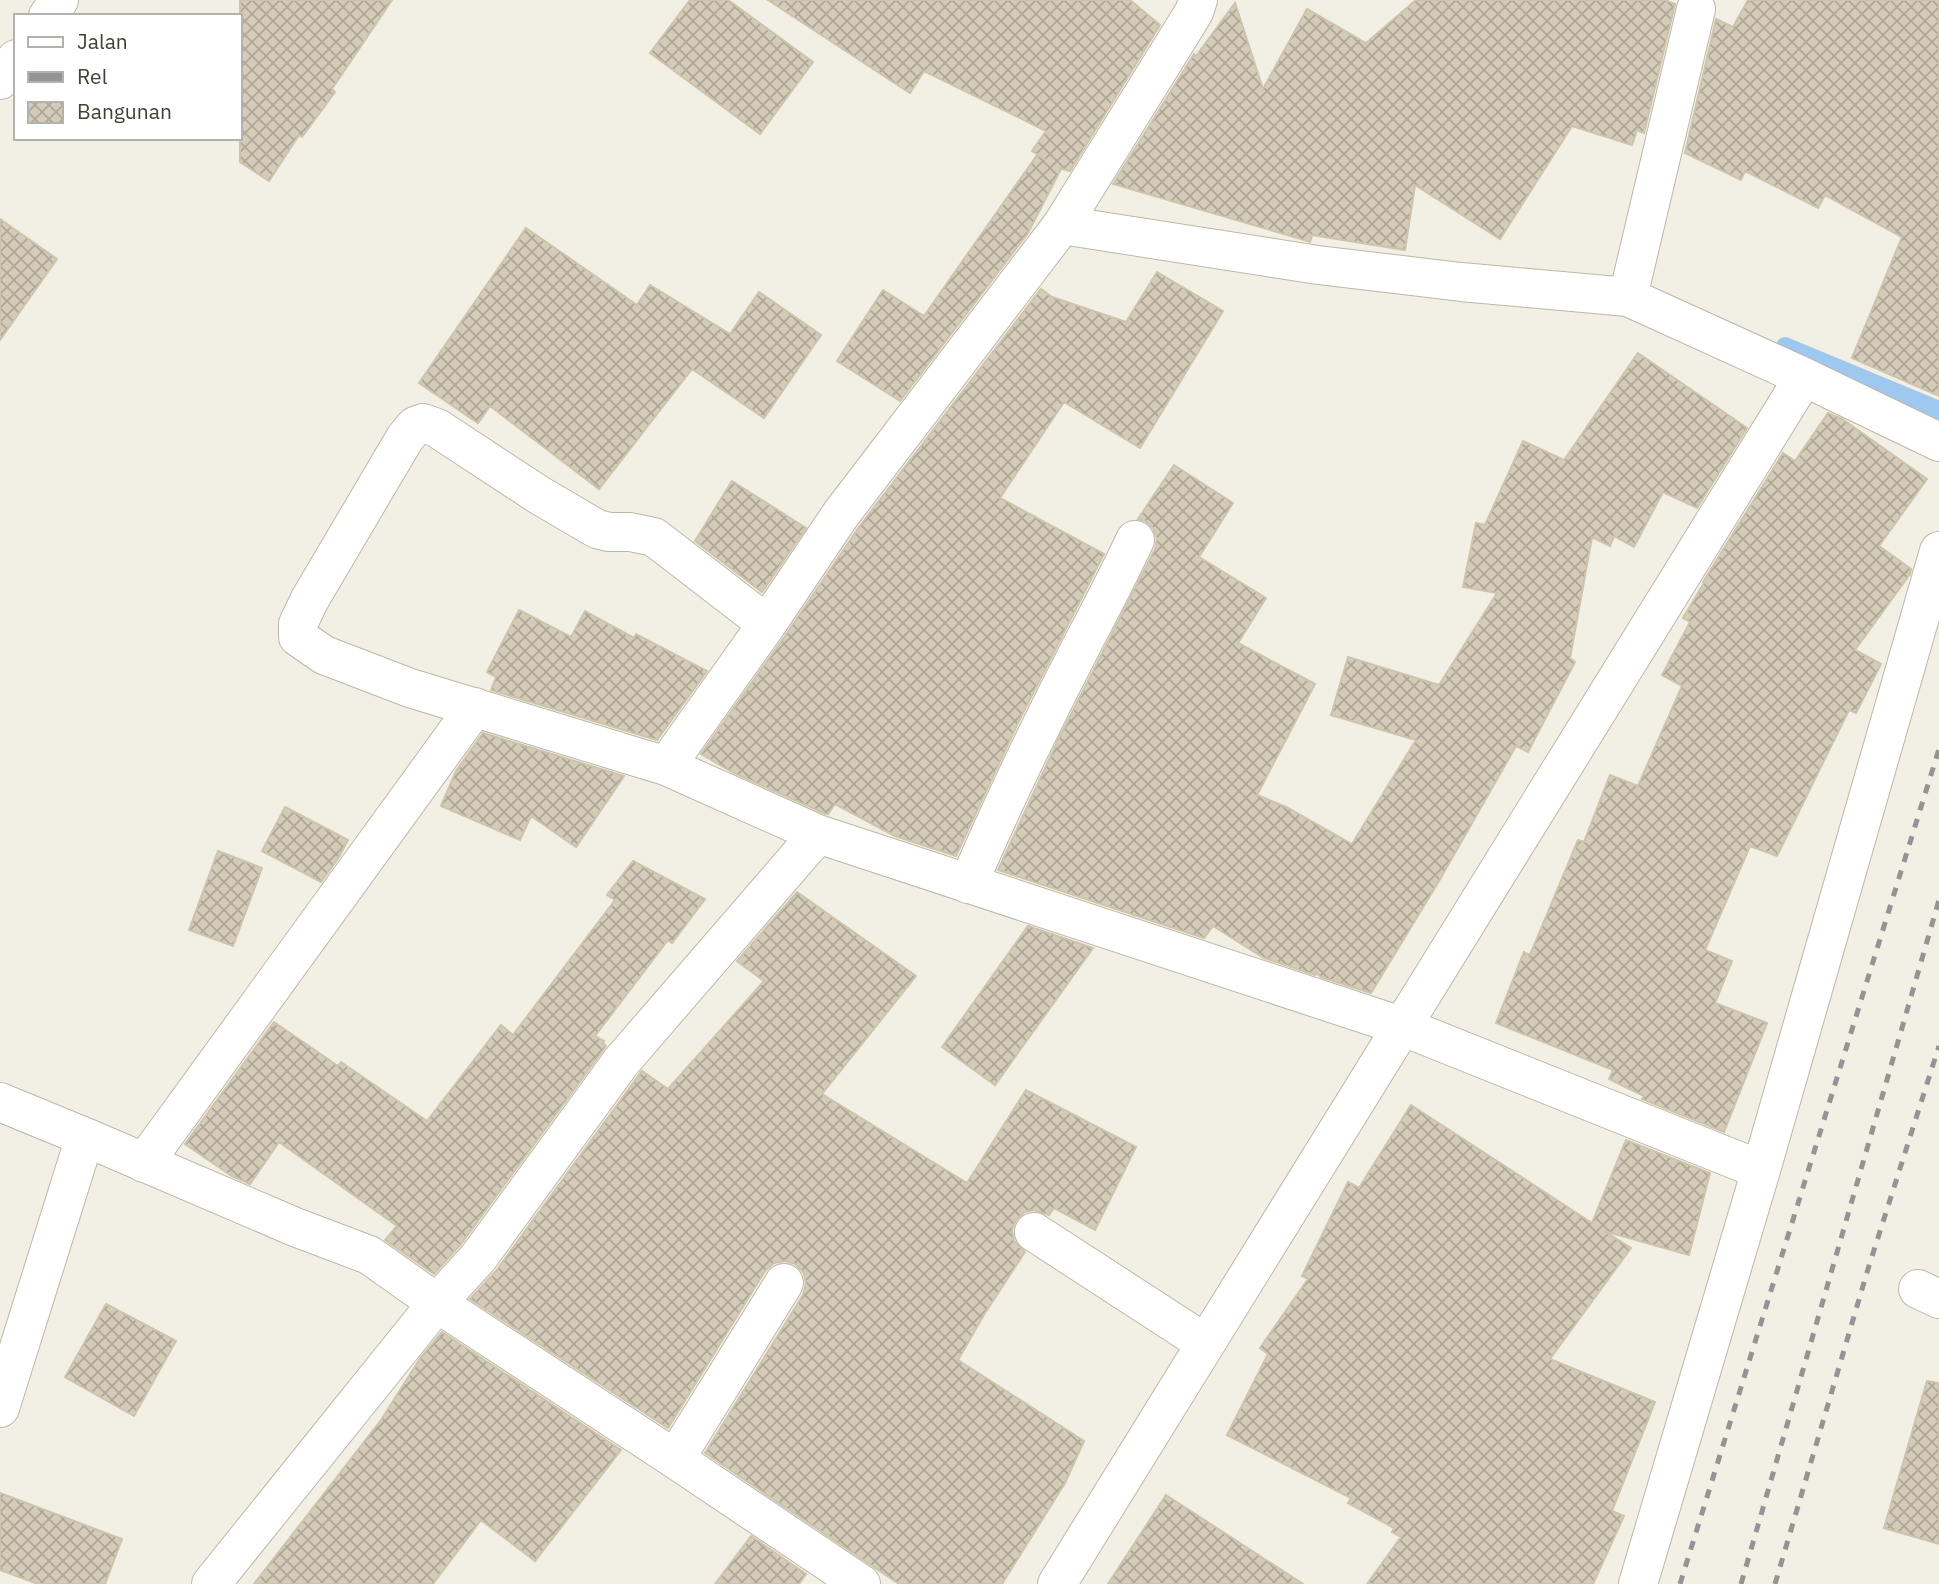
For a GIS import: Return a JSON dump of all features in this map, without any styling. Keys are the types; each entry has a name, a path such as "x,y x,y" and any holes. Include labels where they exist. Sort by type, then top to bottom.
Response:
{"street":[{"path":"666,766 768,624 841,514 1062,225 1194,12 1198,0"},
{"path":"1628,297 1696,9"},
{"path":"0,80 14,62"},
{"path":"1062,225 1318,265 1461,282 1628,297 1939,442"},
{"path":"1057,1584 1804,377"},
{"path":"768,624 653,537 597,529 539,495 437,428 423,422 415,426 405,438 310,599 298,624 298,637 324,655 410,688 666,766 818,834 1401,1026 1761,1170"},
{"path":"968,884 995,821 1135,540"},
{"path":"1638,1584 1761,1170 1939,551"},
{"path":"144,1163 475,707"},
{"path":"211,1584 437,1303 478,1258 621,1062 818,834"},
{"path":"0,1102 295,1227 369,1255 860,1584"},
{"path":"0,1408 85,1137"},
{"path":"1034,1232 1205,1343"},
{"path":"675,1459 784,1283"}],"building":[{"path":"240,0 392,0 332,89 335,92 302,137 299,135 269,181 240,162"},
{"path":"690,0 728,0 813,62 760,134 650,53"},
{"path":"768,0 1130,0 1160,25 1070,171 1059,168 1061,169 1028,233 900,401 837,361 883,290 924,316 1037,155 1046,160 1032,151 1046,131 924,71 910,93"},
{"path":"1416,0 1665,0 1675,4 1644,133 1637,130 1632,145 1572,126 1500,239 1415,185 1405,250 1312,235 1310,242 1113,184 1194,54 1196,56 1235,3 1263,89 1307,9 1366,43"},
{"path":"1748,0 1939,0 1939,396 1852,358 1902,237 1825,195 1818,208 1745,171 1741,180 1685,153 1716,19 1733,27"},
{"path":"0,219 57,259 0,340"},
{"path":"526,228 637,305 650,285 730,334 759,292 821,335 764,418 692,369 599,489 490,406 478,423 419,383"},
{"path":"1157,272 1223,311 1140,448 1064,402 1000,498 1104,554 1019,721 956,856 895,836 835,804 826,814 734,773 701,754 859,527 1041,289 1052,297 1126,322"},
{"path":"1638,353 1747,428 1697,508 1663,492 1634,547 1614,536 1610,546 1592,537 1570,658 1575,662 1528,752 1516,746 1371,993 1264,958 1213,926 1204,938 998,870 1058,740 1155,549 1157,539 1153,528 1138,519 1174,465 1233,503 1199,557 1266,598 1238,643 1315,684 1257,795 1286,807 1352,844 1416,740 1331,715 1348,657 1439,685 1497,593 1463,587 1476,523 1485,525 1523,441 1564,460"},
{"path":"1828,413 1842,419 1927,479 1879,546 1911,569 1855,650 1881,664 1856,713 1849,710 1777,856 1750,846 1705,950 1732,961 1715,1003 1767,1023 1724,1132 1642,1099 1644,1096 1609,1079 1613,1070 1496,1023 1524,952 1530,955 1578,840 1584,842 1610,775 1638,786 1682,686 1662,675 1690,622 1683,618 1783,453 1795,461"},
{"path":"732,481 806,528 762,592 695,541"},
{"path":"519,610 571,637 585,611 634,638 636,634 707,671 657,740 491,690 496,677 487,672"},
{"path":"483,733 624,776 576,847 531,816 520,840 441,806 456,771"},
{"path":"285,807 348,840 321,882 262,851"},
{"path":"218,851 262,868 233,946 189,930"},
{"path":"633,861 705,899 672,943 668,940 595,1036 604,1041 606,1046 461,1244 434,1274 385,1240 397,1226 279,1142 250,1184 232,1176 185,1144 274,1022 338,1066 341,1062 427,1121 501,1025 513,1035 615,900 607,895"},
{"path":"797,892 916,976 822,1094 967,1183 1026,1090 1136,1147 1095,1230 1054,1208 1049,1215 1034,1210 1025,1212 1016,1220 1012,1230 1014,1241 1025,1252 958,1360 1084,1441 1065,1483 1002,1584 899,1584 705,1453 803,1295 806,1284 804,1273 795,1264 785,1261 774,1263 765,1271 668,1428 470,1299 496,1271 642,1071 668,1089 764,981 737,961"},
{"path":"1028,926 1093,948 995,1085 942,1047"},
{"path":"1411,1105 1592,1223 1626,1140 1710,1173 1689,1255 1604,1231 1631,1248 1550,1359 1655,1402 1612,1511 1624,1516 1593,1584 1367,1584 1401,1537 1392,1532 1394,1528 1348,1503 1351,1498 1227,1435 1268,1354 1260,1348 1308,1279 1302,1276 1348,1182 1359,1188"},
{"path":"106,1304 176,1341 134,1416 65,1377"},
{"path":"442,1332 621,1450 535,1561 481,1520 433,1584 254,1584 381,1420 421,1357"},
{"path":"1927,1381 1939,1383 1939,1544 1884,1528"},
{"path":"0,1493 122,1539 105,1584 38,1584 0,1570"},
{"path":"1166,1495 1303,1584 1108,1584"},
{"path":"751,1536 806,1574 799,1584 715,1584"}],"waterway":[{"path":"1785,346 1939,410"}],"railway":[{"path":"1680,1584 1939,749"},
{"path":"1741,1584 1939,900"},
{"path":"1775,1584 1868,1269 1939,1046"}]}
